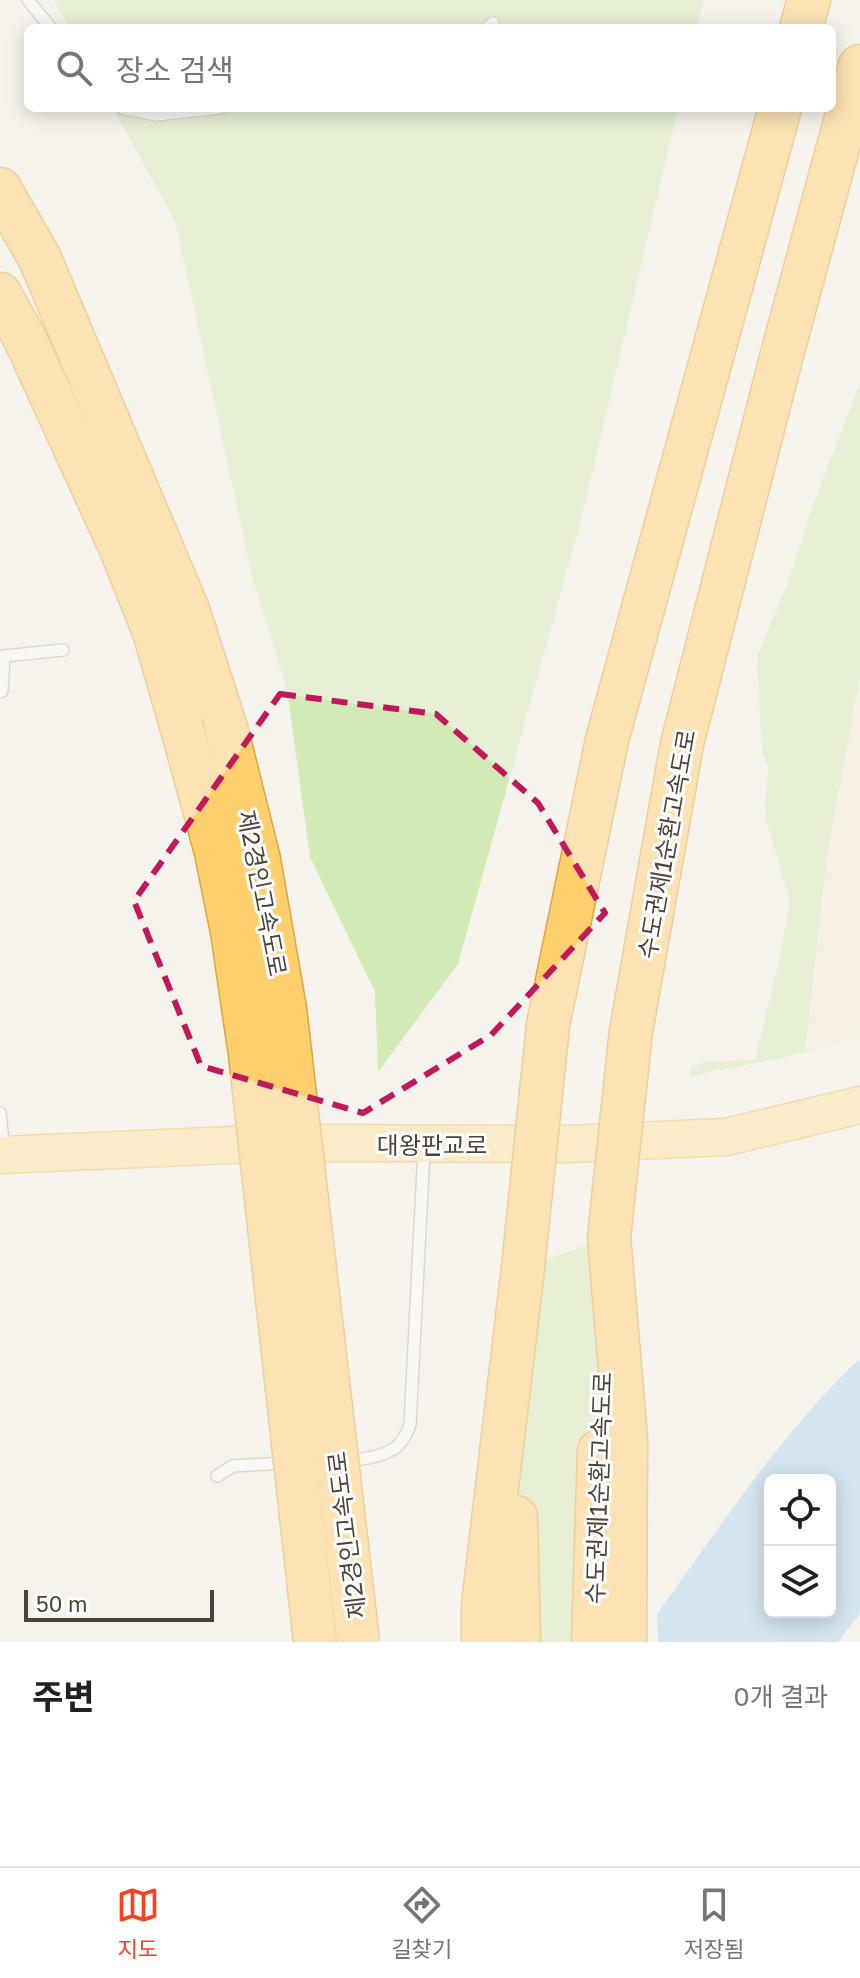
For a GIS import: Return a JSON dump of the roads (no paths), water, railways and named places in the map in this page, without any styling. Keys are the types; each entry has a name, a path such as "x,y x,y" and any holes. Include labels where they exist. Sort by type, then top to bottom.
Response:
{"highway":[{"path":"802,24 809,0"},
{"name":"수도권제1순환고속도로","path":"593,1642 596,1500 609,1237 631,1031 682,744 860,66"},
{"path":"483,1642 483,1605 548,1025 607,740 779,112"},
{"name":"제2경인고속도로","path":"0,189 40,259 188,610 226,728 259,860 285,1009 358,1642"},
{"name":"제2경인고속도로","path":"0,294 25,339 121,549 154,632 216,852 232,931 250,1054 315,1642"},
{"path":"609,1237 626,1439 625,1642"},
{"path":"519,1642 516,1530 523,1268"}],"main road":[{"name":"대왕판교로","path":"2,1154 281,1143 568,1144 726,1137 860,1105"}],"lane":[{"path":"28,0 48,24"},
{"path":"136,112 156,115 183,112"},
{"path":"0,692 4,656 63,650"},
{"path":"0,1113 2,1154"},
{"path":"321,1462 381,1454 395,1448 410,1425 424,1144"},
{"path":"351,1460 353,1476"},
{"path":"217,1476 233,1466 307,1462"}],"water":[{"path":"860,1358 860,1613 838,1642 658,1642 657,1614 753,1481 804,1418"}]}
